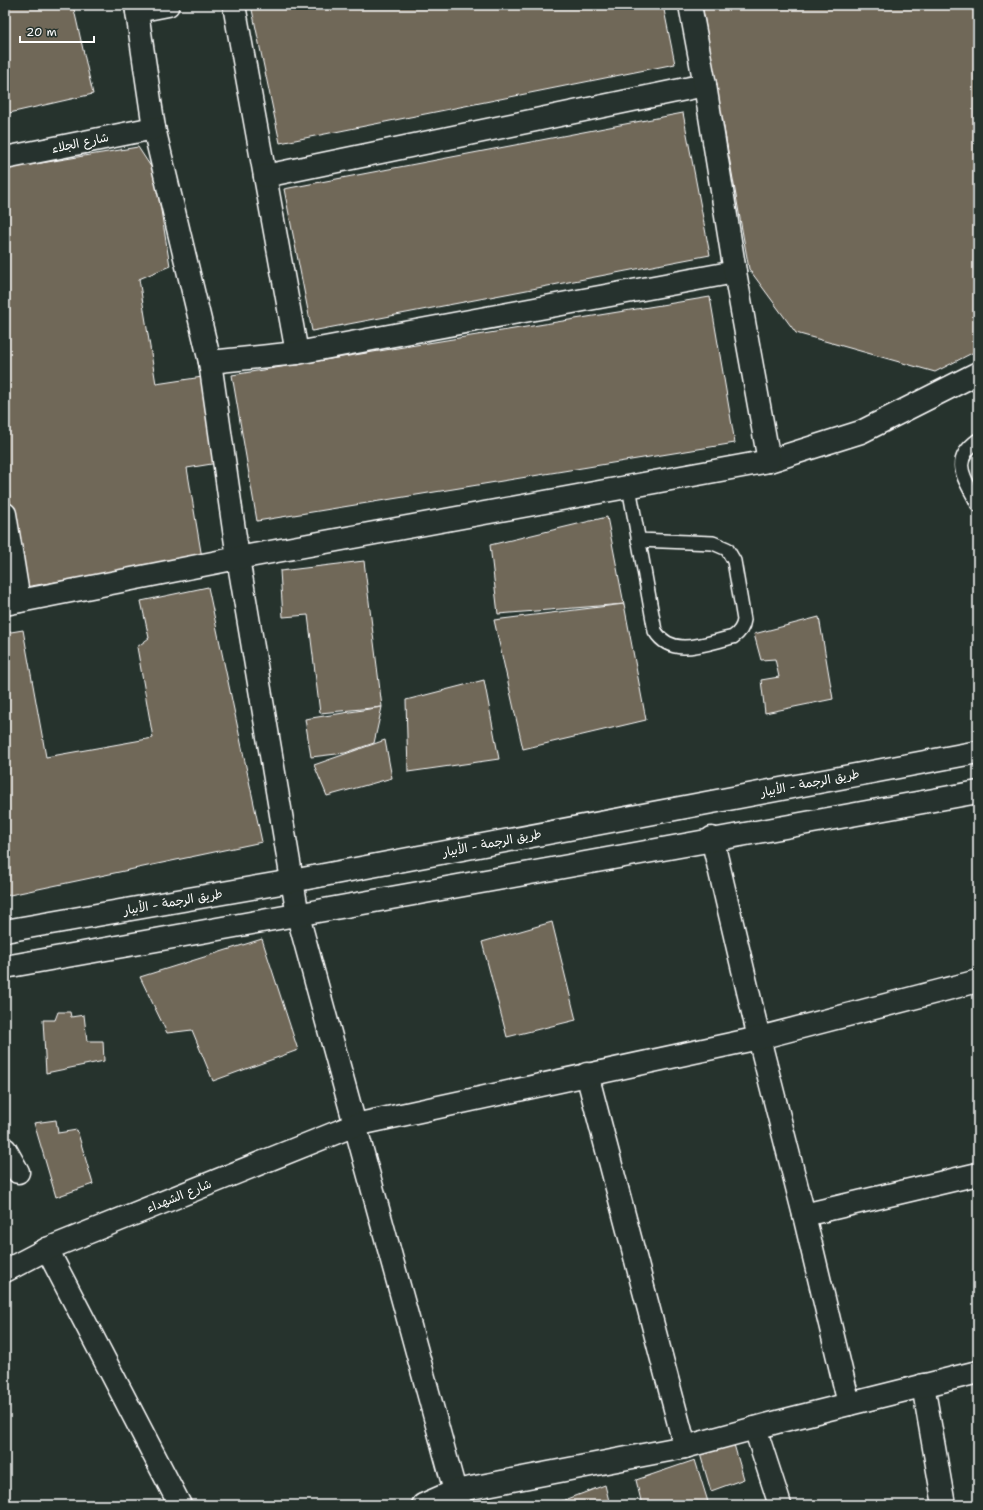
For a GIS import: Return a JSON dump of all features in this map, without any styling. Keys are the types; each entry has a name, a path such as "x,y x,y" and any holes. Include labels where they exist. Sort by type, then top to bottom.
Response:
{"main road":[{"path":"168,5 136,8 154,128 210,362 238,558 298,916 458,1498"},
{"path":"234,5 296,352"},
{"path":"690,5 705,85 735,272 769,461"},
{"path":"264,176 705,85"},
{"name":"شارع الجلاء","path":"5,158 154,128"},
{"path":"210,362 296,352 735,272"},
{"path":"5,514 12,603 238,558 769,461 861,432 978,373"},
{"name":"طريق الرجمة - الأبيار","path":"5,931 292,881 978,752"},
{"path":"5,967 298,916 712,838 978,792"},
{"path":"712,838 758,1038 804,1215 849,1404"},
{"name":"شارع الشهداء","path":"5,1271 47,1249 355,1125 758,1038 978,981"},
{"path":"587,1074 685,1447"},
{"path":"5,1149 18,1172"},
{"path":"804,1215 978,1174"},
{"path":"47,1249 180,1505"},
{"path":"423,1505 685,1447 978,1372"},
{"path":"923,1385 944,1505"},
{"path":"755,1428 780,1505"}],"lane":[{"path":"978,440 965,451 961,465 978,506"},
{"path":"629,487 638,540 654,630 659,638 666,644 681,648 733,638 738,634 744,620 734,561 727,549 713,543 638,540"}],"building":[{"path":"5,5 73,5 93,94 5,114"},
{"path":"251,5 663,5 675,64 280,143"},
{"path":"702,5 978,5 978,350 935,372 796,333 749,269"},
{"path":"683,113 710,255 312,331 284,189"},
{"path":"138,147 155,173 170,266 139,279 156,384 209,376 224,462 187,468 202,558 25,587 5,471 5,169"},
{"path":"710,297 735,443 257,521 232,375"},
{"path":"607,517 624,604 498,614 490,545"},
{"path":"364,561 382,707 320,713 308,615 283,617 280,571"},
{"path":"208,587 262,842 5,896 5,633 23,630 46,757 153,738 137,647 149,638 141,601"},
{"path":"624,604 646,720 523,749 494,620"},
{"path":"819,617 833,699 765,713 761,680 779,677 775,659 761,660 754,634"},
{"path":"484,680 499,759 408,772 406,700"},
{"path":"382,707 374,743 345,753 311,757 305,719"},
{"path":"385,740 392,778 327,796 314,765"},
{"path":"552,922 576,1020 507,1037 482,942"},
{"path":"262,939 298,1050 213,1081 192,1030 167,1033 140,977"},
{"path":"58,1012 70,1012 71,1017 84,1015 87,1041 103,1041 104,1061 46,1073 43,1020 55,1020"},
{"path":"56,1120 58,1133 77,1130 93,1184 56,1197 34,1123"},
{"path":"733,1441 744,1479 711,1491 700,1454"},
{"path":"695,1460 709,1505 642,1505 636,1480"},
{"path":"605,1485 610,1505 557,1505 557,1503"}]}
